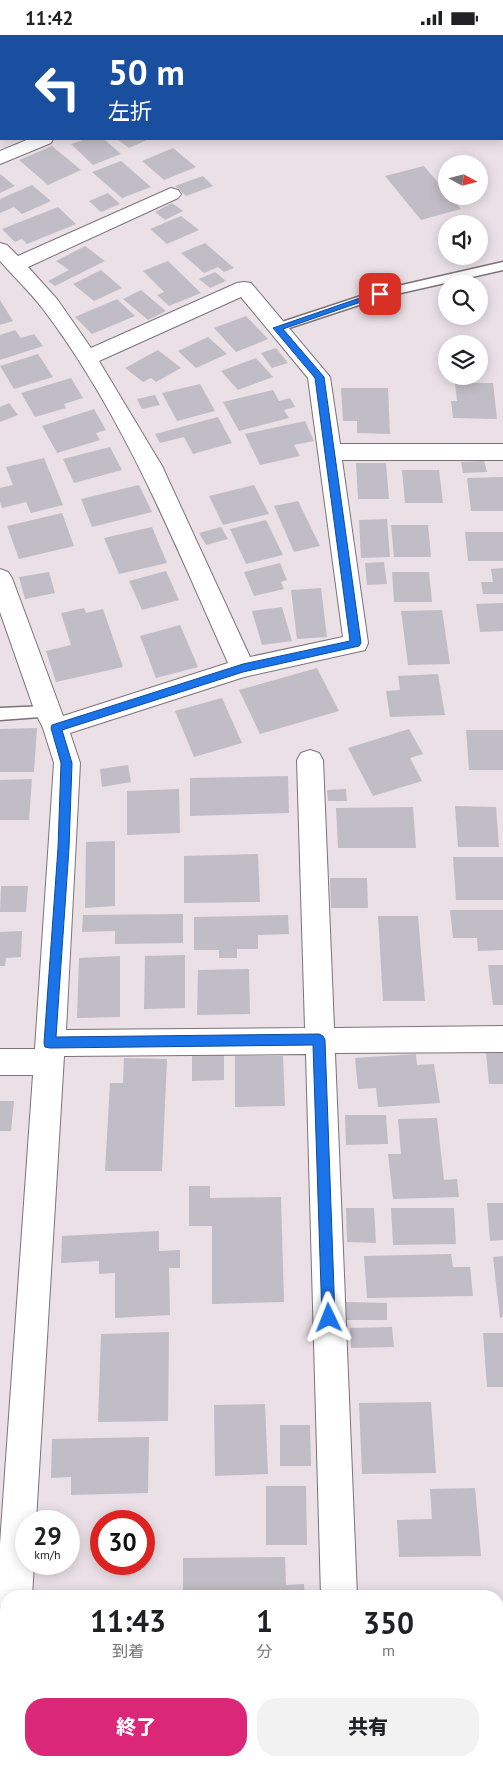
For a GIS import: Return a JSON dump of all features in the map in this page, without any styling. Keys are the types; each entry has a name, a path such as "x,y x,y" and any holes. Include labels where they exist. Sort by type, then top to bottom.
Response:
{"street":[{"path":"0,157 42,140"},
{"path":"16,265 171,194"},
{"path":"0,249 50,304 87,358 151,466 243,668"},
{"path":"52,720 243,668 356,643 319,377 244,288 87,358"},
{"path":"330,452 503,451"},
{"path":"0,578 67,763 14,1590"},
{"path":"310,760 339,1590"},
{"path":"0,1062 49,1052 319,1040 503,1039"}],"lane":[{"path":"277,328 380,294 503,266"},
{"path":"0,713 52,720"}],"building":[{"path":"83,140 105,140 121,154 93,165 71,144"},
{"path":"118,140 147,140 129,148"},
{"path":"52,146 81,170 48,185 19,160"},
{"path":"173,148 196,167 164,180 142,161"},
{"path":"121,161 151,187 122,198 92,172"},
{"path":"424,166 438,183 438,205 458,205 461,209 421,220 385,176"},
{"path":"0,174 15,186 0,193"},
{"path":"203,176 213,186 186,196 175,186"},
{"path":"32,185 51,201 22,214 14,207 0,213 0,199"},
{"path":"108,193 120,204 101,212 89,201"},
{"path":"172,203 183,211 165,220 155,212"},
{"path":"58,207 76,224 27,244 22,239 15,242 2,229"},
{"path":"181,216 199,230 167,244 150,229"},
{"path":"205,243 234,268 224,272 218,267 204,273 181,253"},
{"path":"85,246 105,261 55,286 48,281 69,270 56,261"},
{"path":"168,261 201,293 169,306 157,295 164,292 143,271"},
{"path":"101,270 122,288 94,301 73,284"},
{"path":"215,272 226,281 210,288 199,279"},
{"path":"141,290 166,311 148,320 123,299"},
{"path":"117,299 135,316 92,334 75,317"},
{"path":"0,300 13,321 0,325"},
{"path":"246,316 268,339 236,352 214,328"},
{"path":"15,330 21,338 34,334 43,346 0,360 0,335"},
{"path":"208,337 227,354 196,368 178,351"},
{"path":"276,348 288,363 272,368 261,353"},
{"path":"158,350 181,368 156,382 151,378 143,382 125,368"},
{"path":"38,354 53,377 14,389 0,366"},
{"path":"256,358 273,377 238,390 221,371"},
{"path":"71,378 83,398 64,404 66,408 35,417 21,393"},
{"path":"488,383 493,383 497,419 453,418 451,401 457,401 455,385 488,385"},
{"path":"200,384 215,411 177,421 162,393"},
{"path":"341,388 388,388 390,434 357,433 357,421 343,421"},
{"path":"273,390 279,401 290,398 295,407 284,410 289,418 239,431 223,402"},
{"path":"155,395 160,405 142,409 137,399"},
{"path":"9,403 18,415 0,422 0,407"},
{"path":"94,409 106,430 96,433 100,440 57,453 42,426"},
{"path":"218,417 232,443 193,454 184,437 160,443 155,434"},
{"path":"305,421 314,441 294,445 300,456 260,465 245,434"},
{"path":"110,447 122,470 74,483 63,459"},
{"path":"44,458 63,505 31,513 26,502 2,508 0,488 13,485 6,467"},
{"path":"484,461 487,472 463,473 461,462"},
{"path":"356,463 386,463 389,499 358,499"},
{"path":"402,470 439,470 443,503 405,503"},
{"path":"503,477 503,511 471,511 467,478"},
{"path":"139,485 152,512 92,527 81,499"},
{"path":"254,485 269,514 223,525 209,496"},
{"path":"298,501 320,546 294,552 274,506"},
{"path":"62,513 74,546 19,559 7,526"},
{"path":"387,519 390,557 361,558 359,520"},
{"path":"266,520 283,555 246,564 230,529"},
{"path":"391,525 428,525 431,557 394,557"},
{"path":"152,527 167,563 119,574 104,538"},
{"path":"221,527 228,539 206,545 199,533"},
{"path":"465,532 503,532 503,561 468,561"},
{"path":"384,562 387,584 367,585 365,563"},
{"path":"280,563 287,580 281,582 284,589 254,596 244,572"},
{"path":"503,568 503,594 483,594 481,582 493,582 491,569"},
{"path":"166,571 179,600 142,610 129,581"},
{"path":"49,572 55,593 25,599 19,577"},
{"path":"392,572 429,572 432,602 394,602"},
{"path":"321,588 327,637 297,639 291,590"},
{"path":"503,603 503,631 480,632 476,604"},
{"path":"282,607 292,641 262,645 252,611"},
{"path":"84,608 86,613 103,609 123,667 56,682 46,651 71,645 61,613"},
{"path":"442,610 450,664 408,665 401,611"},
{"path":"180,625 198,667 156,678 140,636"},
{"path":"317,668 339,711 260,734 239,690"},
{"path":"438,674 445,715 390,717 386,691 400,690 398,676"},
{"path":"222,698 242,743 194,757 175,711"},
{"path":"37,728 34,772 0,772 0,729"},
{"path":"409,729 423,754 410,758 422,781 373,796 348,748"},
{"path":"466,730 503,730 503,770 469,770"},
{"path":"128,765 131,782 102,787 100,769"},
{"path":"288,776 289,813 190,816 190,778"},
{"path":"32,779 29,820 0,820 0,780"},
{"path":"179,789 180,833 127,835 127,791"},
{"path":"346,789 347,801 328,801 327,790"},
{"path":"455,806 496,807 499,847 458,847"},
{"path":"413,807 416,848 338,848 336,808"},
{"path":"115,841 115,906 85,908 86,842"},
{"path":"258,854 260,902 184,903 184,856"},
{"path":"453,857 503,857 503,900 456,900"},
{"path":"330,878 367,878 368,908 331,908"},
{"path":"1,886 28,886 26,912 0,912"},
{"path":"450,910 503,910 503,950 478,951 477,938 453,938"},
{"path":"183,914 183,943 115,944 115,931 82,932 83,915"},
{"path":"288,915 289,934 258,935 258,949 237,949 237,958 219,958 219,950 194,950 194,917"},
{"path":"378,916 418,916 425,1001 383,1001"},
{"path":"22,931 21,957 6,958 5,966 0,966 0,932"},
{"path":"185,955 185,1008 144,1009 145,956"},
{"path":"120,956 120,1017 77,1018 79,958"},
{"path":"488,965 503,965 503,1005 493,1005"},
{"path":"249,969 250,1014 197,1015 198,970"},
{"path":"224,1053 224,1080 192,1081 192,1054"},
{"path":"486,1053 503,1053 503,1084 489,1084"},
{"path":"416,1054 417,1065 434,1064 440,1103 378,1107 376,1088 358,1089 355,1058"},
{"path":"235,1056 283,1056 285,1106 235,1107"},
{"path":"124,1058 167,1059 162,1171 105,1171 110,1083 123,1083"},
{"path":"0,1101 14,1101 11,1131 0,1131"},
{"path":"345,1115 386,1115 388,1144 346,1145"},
{"path":"437,1118 444,1180 457,1179 459,1197 393,1199 388,1154 401,1154 398,1119"},
{"path":"189,1186 210,1186 210,1198 281,1197 284,1302 212,1304 212,1226 189,1226"},
{"path":"487,1203 503,1203 503,1240 490,1241"},
{"path":"346,1208 374,1208 376,1243 347,1242"},
{"path":"391,1208 454,1208 456,1244 393,1245"},
{"path":"159,1231 159,1251 180,1250 180,1268 169,1268 170,1315 115,1318 115,1273 99,1274 99,1261 61,1263 62,1236"},
{"path":"451,1254 453,1267 470,1267 473,1296 367,1298 364,1256"},
{"path":"503,1256 503,1317 500,1318 493,1257"},
{"path":"345,1302 387,1303 387,1320 345,1320"},
{"path":"392,1327 394,1347 351,1348 350,1328"},
{"path":"169,1332 168,1421 98,1422 101,1334"},
{"path":"483,1333 503,1333 503,1387 487,1387"},
{"path":"431,1402 436,1473 362,1474 359,1403"},
{"path":"265,1404 268,1474 215,1476 214,1405"},
{"path":"280,1425 310,1425 311,1466 280,1466"},
{"path":"149,1437 148,1493 71,1495 71,1477 51,1478 52,1439"},
{"path":"266,1486 306,1486 307,1545 266,1545"},
{"path":"475,1488 481,1556 399,1557 397,1520 432,1519 430,1489"},
{"path":"285,1557 286,1585 304,1584 304,1590 183,1590 183,1558"}],"route":[{"path":"329,1318 319,1040 50,1043 67,763 56,728 243,668 356,643 319,377 277,328 380,294"}]}
